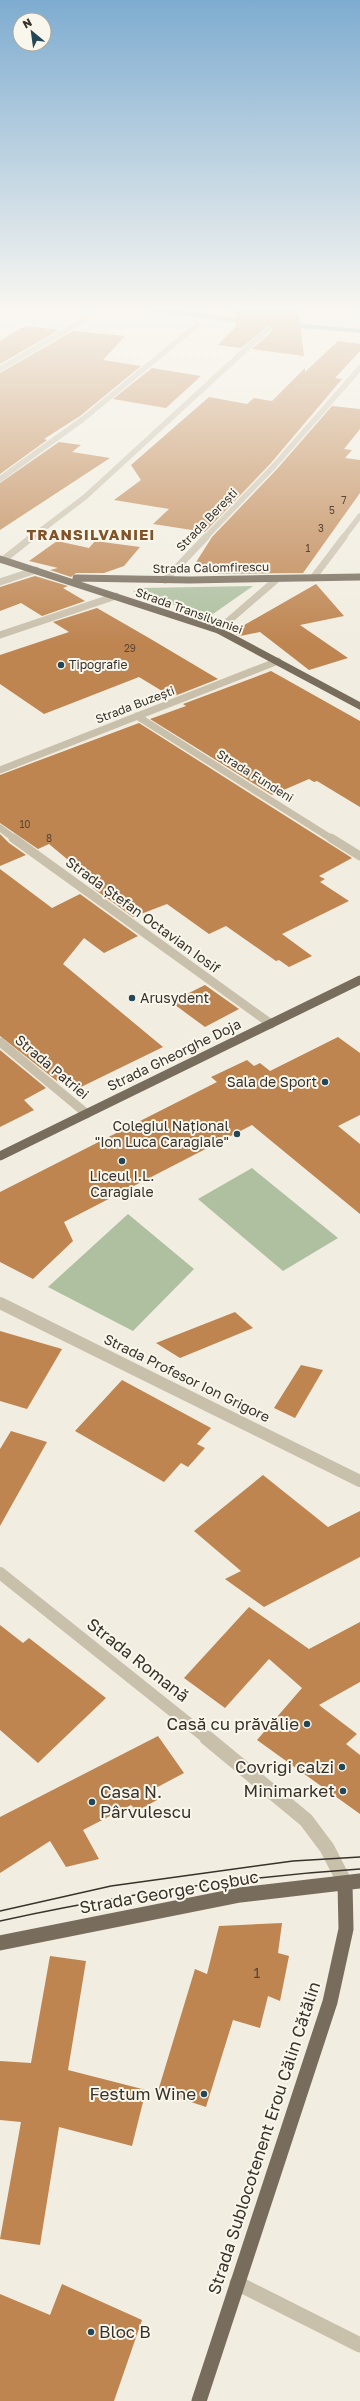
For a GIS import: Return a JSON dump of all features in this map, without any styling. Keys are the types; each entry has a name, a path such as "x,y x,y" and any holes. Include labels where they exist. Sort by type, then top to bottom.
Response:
{"main road":[{"name":"Strada Transilvaniei","path":"1,560 62,578 218,630 360,706"},
{"name":"Strada Calomfirescu","path":"62,578 165,580 360,577"},
{"name":"Strada Gheorghe Doja","path":"0,1156 360,980"},
{"name":"Strada George Coșbuc","path":"0,1942 190,1903 240,1895 360,1881"},
{"name":"Strada Sublocotenent Erou Călin Cătălin","path":"199,2401 330,2002 345,1942 348,1907 345,1883"}],"street":[{"path":"0,479 84,419"},
{"path":"1,560 85,497 170,419"},
{"name":"Strada Berești","path":"165,580 274,466 315,419"},
{"path":"314,578 360,516"},
{"path":"0,582 36,570"},
{"path":"218,630 277,579"},
{"path":"0,635 116,596"},
{"name":"Strada Buzești","path":"0,770 278,661"},
{"name":"Strada Fundeni","path":"137,716 360,856"},
{"name":"Strada Ștefan Octavian Iosif","path":"0,828 271,1024"},
{"name":"Strada Patriei","path":"0,1042 87,1114"},
{"name":"Strada Profesor Ion Grigore","path":"0,1303 360,1481"},
{"name":"Strada Romană","path":"0,1573 280,1797 306,1820 322,1842 345,1883"},
{"path":"237,2283 360,2345"}],"green space":[{"path":"253,586 210,616 133,592 140,588"},
{"path":"252,1168 338,1238 283,1271 198,1199"},
{"path":"128,1214 194,1269 133,1331 48,1287"}],"building":[{"path":"0,419 75,419 44,439 47,440 0,474"},
{"path":"184,419 308,419 271,463 205,532 153,524 169,509 114,500 141,480 131,465"},
{"path":"321,419 360,419 360,429 344,449 352,450 345,458 360,460 360,493 303,573 220,574 198,571 200,567 193,567 212,537 277,469"},
{"path":"59,442 81,445 72,452 110,458 0,530 0,483"},
{"path":"57,541 89,548 95,541 140,547 124,566 104,573 76,573 71,577 50,570 58,568 29,561"},
{"path":"35,576 68,586 63,588 85,601 42,616 21,603 0,611 0,587"},
{"path":"316,584 344,616 300,625 348,658 309,670 260,632 240,636 232,632"},
{"path":"97,608 218,679 172,697 139,677 44,714 0,684 0,655 69,632 53,622"},
{"path":"271,671 360,721 360,807 317,781 314,782 309,779 272,795 150,719 186,706 183,704"},
{"path":"139,723 352,858 319,876 325,879 320,882 349,901 282,934 312,956 289,967 279,960 276,961 226,926 209,934 167,904 133,917 93,888 98,885 49,844 38,849 0,823 0,775"},
{"path":"0,834 9,843 26,855 0,866"},
{"path":"0,869 52,908 80,894 138,936 104,953 84,938 63,964 163,1047 81,1087 68,1075 57,1081 0,1036"},
{"path":"205,985 239,1009 205,1027 171,1002"},
{"name":"Liceul I.L. Caragiale","path":"338,1037 360,1053 360,1115 338,1126 360,1144 360,1214 252,1125 64,1222 73,1241 33,1279 0,1262 0,1192 217,1082 211,1077 247,1060 254,1066 260,1063 270,1071"},
{"path":"0,1050 46,1088 24,1100 34,1110 0,1127"},
{"path":"235,1312 253,1328 180,1358 156,1343"},
{"path":"0,1331 62,1349 27,1409 0,1401"},
{"path":"301,1365 323,1370 295,1418 274,1408"},
{"path":"122,1380 211,1428 197,1444 205,1448 188,1467 181,1463 164,1482 75,1431"},
{"path":"11,1431 47,1442 0,1526 0,1449"},
{"path":"263,1475 328,1527 360,1511 360,1557 264,1607 225,1579 241,1571 194,1531"},
{"path":"249,1607 309,1649 360,1622 360,1682 319,1705 357,1734 346,1744 360,1755 360,1814 257,1740 302,1688 269,1659 225,1708 184,1678"},
{"path":"0,1625 23,1643 29,1638 106,1698 38,1763 0,1730"},
{"name":"Casa N. Pârvulescu","path":"158,1736 184,1773 152,1790 157,1800 137,1811 131,1805 83,1830 99,1859 66,1867 50,1841 0,1873 0,1817"},
{"path":"282,1923 278,1953 289,1956 280,2001 268,1996 260,2028 233,2020 206,2107 158,2091 195,1969 207,1974 219,1926"},
{"path":"50,1956 86,1961 68,2070 146,2090 132,2146 59,2127 40,2245 0,2239 21,2122 0,2120 0,2061 31,2063"},
{"name":"Bloc B","path":"62,2284 142,2320 114,2401 0,2401 0,2294 50,2315"}],"tram line":[{"path":"0,1911 111,1886 293,1861 360,1857"},
{"path":"0,1921 89,1903 179,1888 314,1872 360,1869"}],"place":[{"name":"Tipografie","path":"61,665"},
{"name":"Arusydent","path":"132,998"},
{"name":"Sala de Sport","path":"325,1082"},
{"name":"Colegiul Național \"Ion Luca Caragiale\"","path":"237,1134"},
{"name":"Liceul I.L. Caragiale","path":"122,1161"},
{"name":"Casă cu prăvălie","path":"307,1724"},
{"name":"Covrigi calzi","path":"342,1767"},
{"name":"Minimarket","path":"343,1791"},
{"name":"Casa N. Pârvulescu","path":"92,1802"},
{"name":"Festum Wine","path":"204,2094"},
{"name":"Bloc B","path":"91,2332"}],"district":[{"name":"TRANSILVANIEI","path":"91,535"}]}
